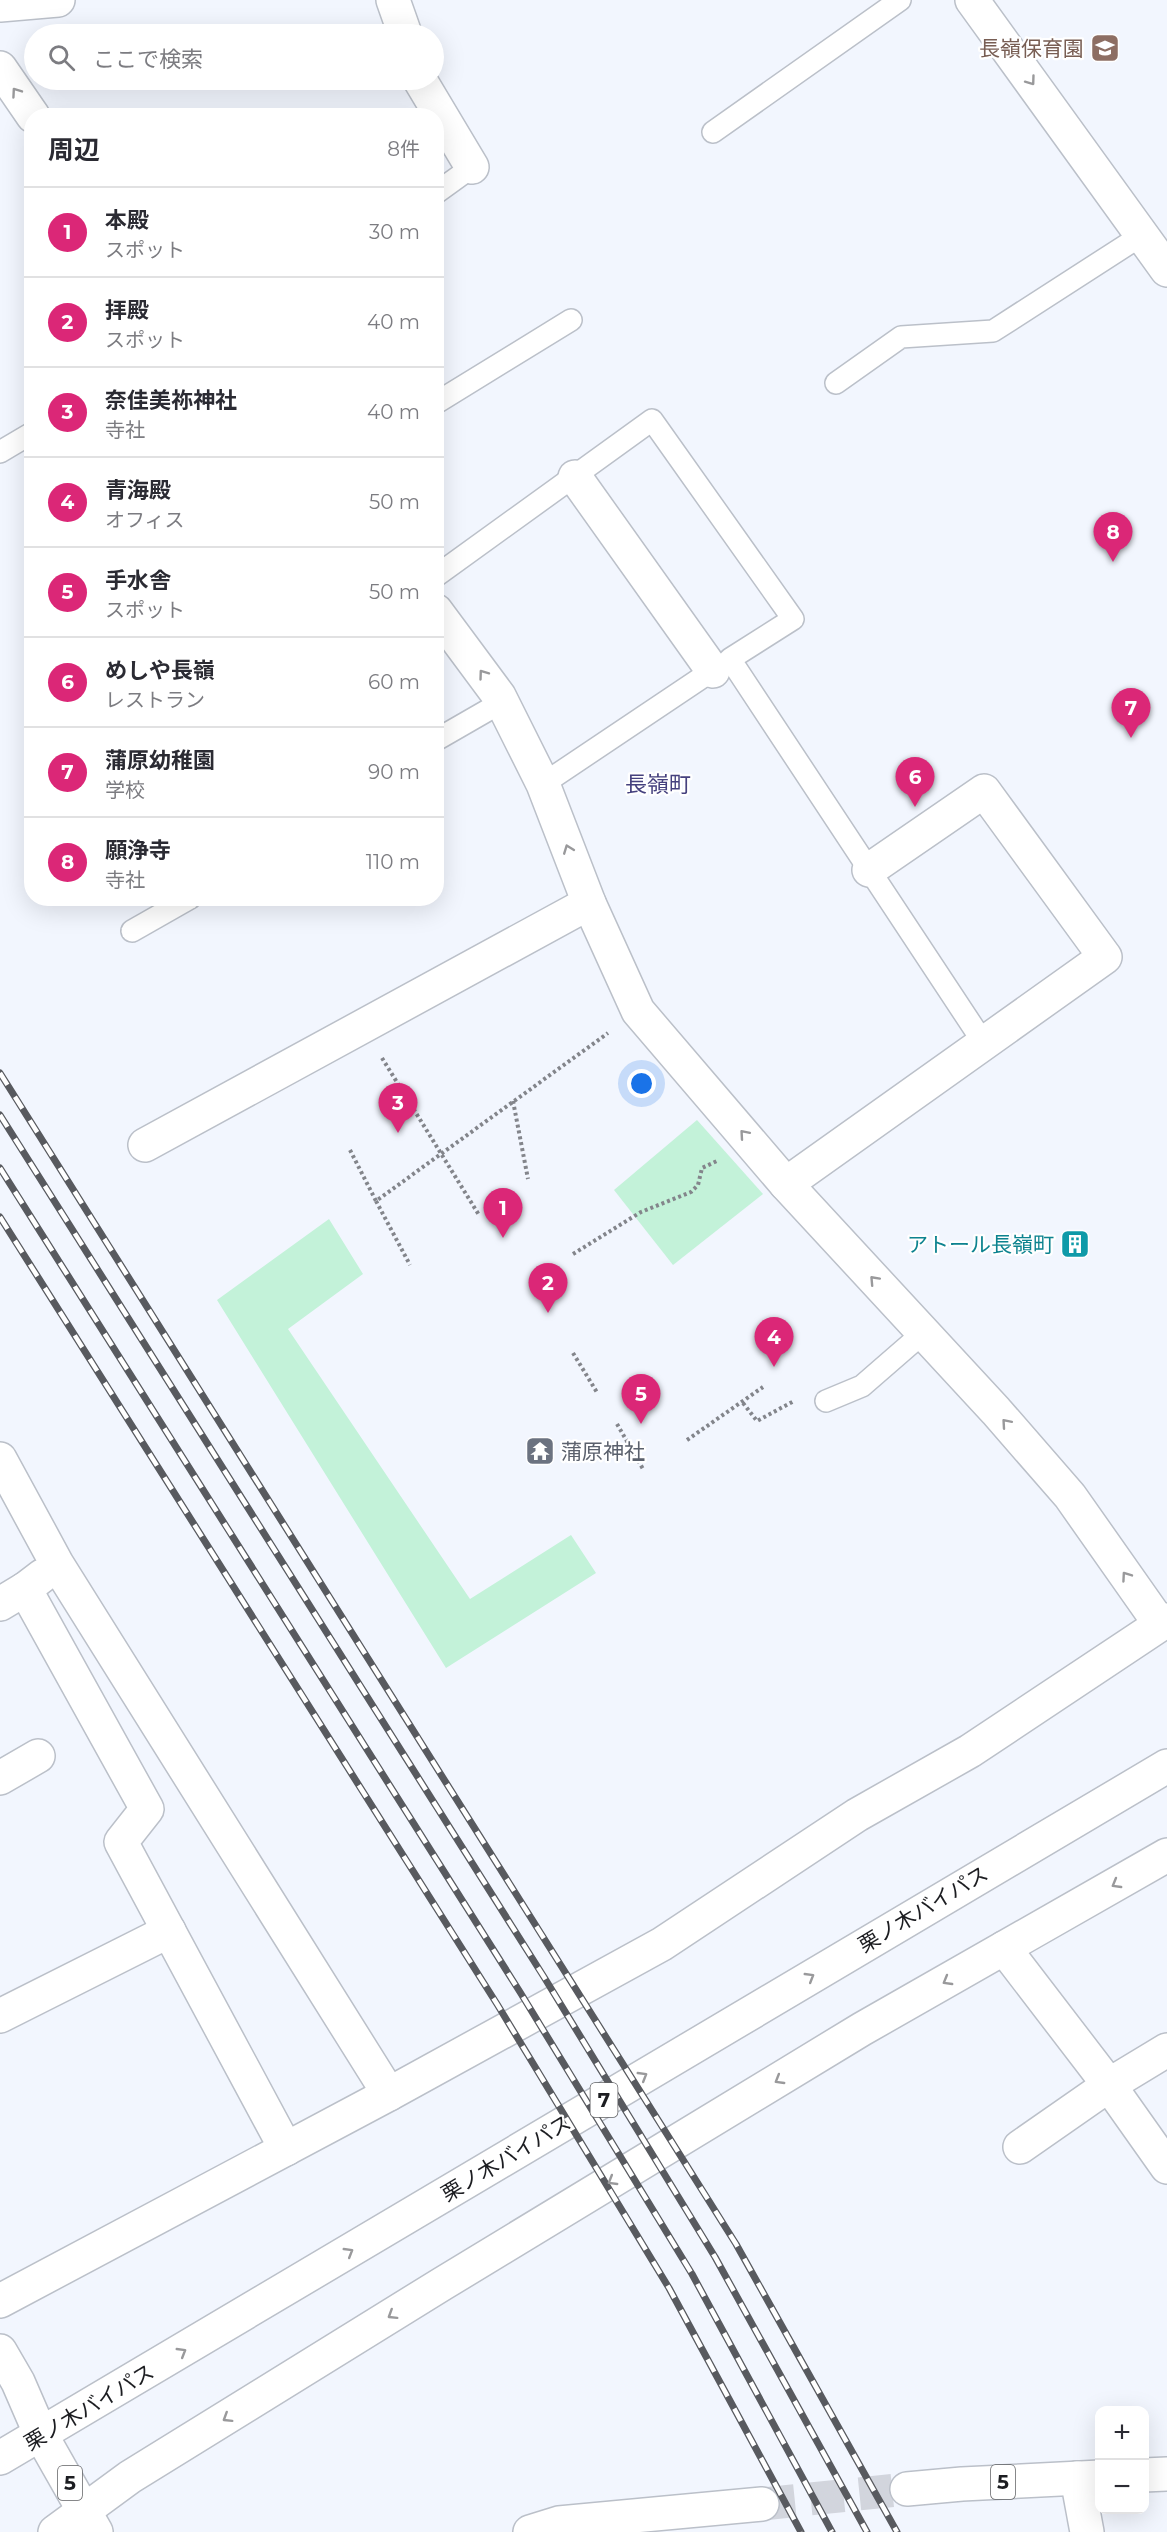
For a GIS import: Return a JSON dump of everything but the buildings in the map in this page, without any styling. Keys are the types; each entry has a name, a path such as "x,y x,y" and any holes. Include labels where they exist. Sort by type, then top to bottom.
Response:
{"main road":[{"path":"0,5 58,0"},
{"path":"393,0 401,24"},
{"path":"972,0 1167,270"},
{"path":"0,68 28,108"},
{"path":"426,90 437,108"},
{"path":"444,120 472,167"},
{"path":"574,477 722,665"},
{"path":"0,2301 389,2094 662,1944 857,1815 970,1751 1163,1622 1070,1496 996,1411 786,1184 638,1011 589,903 543,784 502,702 444,622"},
{"path":"786,1184 1105,957 984,791 869,870"},
{"path":"145,1145 589,903"},
{"path":"0,1459 57,1564 389,2094"},
{"path":"57,1564 13,1597 147,1809 121,1842 286,2149"},
{"path":"0,1779 38,1756"},
{"name":"栗ノ木バイパス","path":"0,2458 41,2436 1167,1766"},
{"path":"55,2532 91,2521 130,2478 452,2278 862,2029 1167,1855"},
{"path":"0,2016 169,1931"},
{"path":"1004,1948 1109,2085 1167,2167"},
{"path":"1020,2147 1109,2085 1167,2050"},
{"path":"0,2351 18,2382 41,2436"},
{"name":"5","path":"41,2436 91,2521"},
{"path":"1149,2475 1167,2474"},
{"path":"1087,2532 1088,2478"},
{"name":"5","path":"907,2489 1088,2478"},
{"path":"530,2532 559,2523 634,2525 762,2504"}],"lane":[{"path":"713,132 900,0"},
{"path":"444,187 472,167"},
{"path":"836,383 901,338 993,331 1142,235"},
{"path":"444,398 571,320"},
{"path":"444,570 652,420 793,619 543,784"},
{"path":"0,452 24,438"},
{"path":"722,665 869,870 983,1042"},
{"path":"444,735 502,702"},
{"path":"132,931 176,906"},
{"path":"826,1401 862,1386 923,1333"}],"path":[{"path":"376,1201 638,1011"},
{"path":"363,1027 479,1215"},
{"path":"513,1101 528,1179"},
{"path":"573,1254 641,1212 691,1192 698,1185 702,1168 707,1164 722,1160 750,1140"},
{"path":"350,1150 410,1265"},
{"path":"573,1353 598,1394"},
{"path":"687,1440 743,1403 762,1387"},
{"path":"743,1403 757,1421 818,1388 826,1401"},
{"path":"617,1424 643,1469"}],"green space":[{"path":"697,1120 763,1194 673,1265 614,1190"},
{"path":"329,1219 363,1274 288,1329 470,1599 571,1535 596,1573 446,1668 217,1300"}],"tunnel":[{"path":"762,2504 907,2489"}],"railway":[{"path":"0,1073 736,2244 897,2532"},
{"path":"0,1115 544,1977 715,2257 867,2532"},
{"path":"0,1168 520,1992 692,2274 832,2532"},
{"path":"0,1217 497,2004 669,2288 801,2532"}],"place":[{"name":"長嶺保育園","path":"1105,48"},
{"name":"願浄寺","path":"1113,562"},
{"name":"蒲原幼稚園","path":"1131,738"},
{"name":"めしや長嶺","path":"915,807"},
{"name":"奈佳美祢神社","path":"398,1133"},
{"name":"本殿","path":"503,1238"},
{"name":"アトール長嶺町","path":"1075,1244"},
{"name":"拝殿","path":"548,1313"},
{"name":"青海殿","path":"774,1367"},
{"name":"手水舎","path":"641,1424"},
{"name":"蒲原神社","path":"540,1451"}],"district":[{"name":"長嶺町","path":"658,784"}]}
